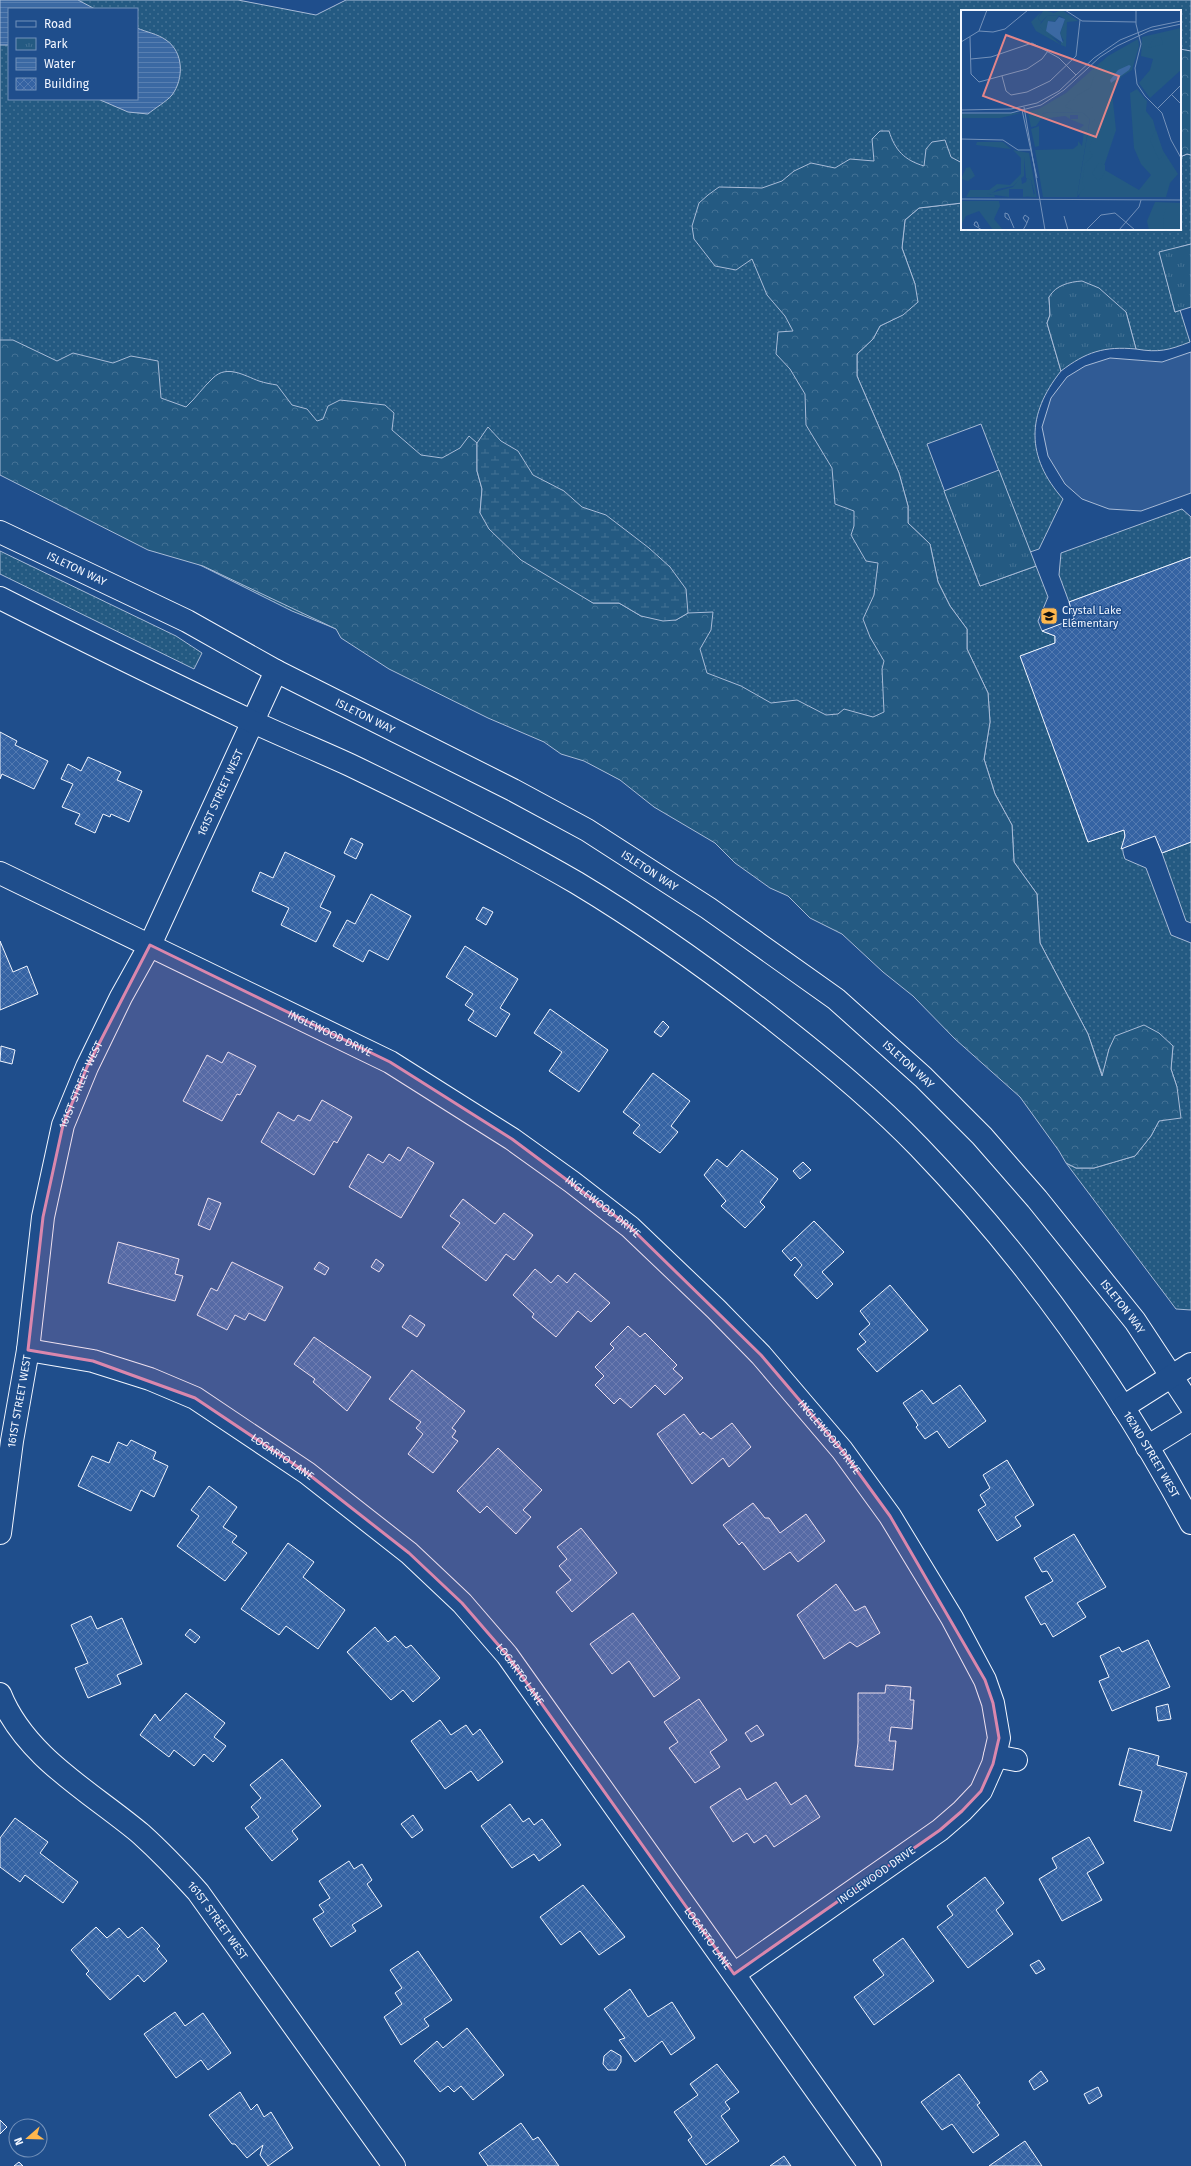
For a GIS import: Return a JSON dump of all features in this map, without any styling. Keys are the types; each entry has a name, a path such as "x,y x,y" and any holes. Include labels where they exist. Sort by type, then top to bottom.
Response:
{"street":[{"name":"ISLETON WAY","path":"0,532 187,621 276,671 513,790 587,830 708,908 836,999 923,1077 982,1136 1085,1256 1135,1321 1172,1377"},
{"path":"0,598 253,722 350,765 464,822 579,885 686,955 817,1054 868,1098 918,1146 975,1207 1067,1324 1123,1407 1191,1364"},
{"name":"161ST STREET WEST","path":"0,1533 12,1441 28,1350 43,1216 63,1125 91,1060 121,997 150,945 276,671"},
{"name":"INGLEWOOD DRIVE","path":"0,873 390,1062 512,1139 630,1227 716,1309 761,1355 842,1450 890,1516 955,1625 985,1680 993,1703 999,1738 1006,1758 981,1790 962,1811 940,1830 734,1974"},
{"name":"LOGARTO LANE","path":"28,1350 93,1361 150,1379 195,1398 307,1473 409,1553 462,1603 508,1655 870,2166"},
{"path":"1172,1377 1191,1406"},
{"name":"162ND STREET WEST","path":"1123,1407 1191,1523"},
{"path":"1147,1446 1191,1420"},
{"name":"161ST STREET WEST","path":"2,1704 23,1735 42,1756 141,1834 198,1892 394,2166"}],"highlighted area":[{"path":"150,945 390,1062 512,1139 630,1227 761,1355 842,1450 890,1516 985,1680 993,1703 999,1738 993,1764 981,1791 962,1811 940,1830 734,1974 507,1655 462,1603 409,1553 307,1473 195,1398 93,1361 28,1350 43,1217 63,1125 87,1067"}],"green space":[{"path":"0,0 238,0 316,15 346,0 1191,0 1191,133 1181,135 1181,10 961,10 961,175 762,211 1046,1004 839,928 702,824 356,637 292,611 0,465"},
{"path":"1181,49 1191,51 1191,155 1187,154 1181,157"},
{"path":"880,131 889,131 894,144 901,153 911,161 924,166 926,149 932,142 945,140 951,157 961,162 961,203 919,208 905,220 902,248 915,284 918,302 903,315 880,326 873,339 857,354 857,376 899,473 908,506 908,523 930,544 938,582 950,606 967,629 967,649 988,693 990,722 984,759 995,794 1012,825 1014,862 1037,894 1040,943 1088,1034 1102,1076 1109,1049 1115,1036 1144,1025 1159,1033 1173,1046 1171,1069 1177,1087 1181,1118 1159,1121 1151,1136 1135,1156 1094,1168 1076,1168 1066,1163 1020,1097 955,1039 913,996 883,972 842,934 810,918 788,896 770,888 735,863 715,843 654,807 620,780 584,761 561,754 544,742 488,718 389,669 341,638 336,629 203,566 148,550 0,475 0,340 13,340 57,361 73,353 113,363 131,356 158,361 161,398 186,407 213,378 218,374 230,371 261,382 277,385 292,405 307,409 317,421 323,419 328,406 340,400 385,405 394,413 392,430 421,455 442,458 460,448 469,436 477,443 477,471 482,489 480,513 593,603 619,603 641,616 676,620 688,613 713,612 711,630 700,649 707,673 741,686 771,703 797,700 826,715 838,714 844,709 873,717 884,712 882,669 884,661 870,637 863,619 874,595 878,563 866,561 851,535 854,526 854,511 835,504 832,468 806,425 805,394 790,369 776,354 778,332 793,331 785,316 767,295 752,259 736,270 715,266 694,239 692,226 699,203 719,187 762,188 782,181 794,171 811,163 835,168 850,159 874,161 872,139"},
{"path":"1187,154 1191,155 1191,244 1160,253 1175,312 1180,310 1190,342 1158,351 1136,349 1126,312 1049,297 1050,315 1047,323 1061,371 1041,404 1036,420 1035,436 1037,452 1042,467 1051,483 1063,499 1039,549 1030,552 981,424 927,444 980,586 1036,566 1048,597 1038,621 1042,631 1055,636 1055,643 1021,656 1088,842 1124,830 1125,837 1123,854 1125,859 1146,868 1171,935 1191,943 1191,1310 1176,1309 1066,1163 1076,1168 1094,1168 1135,1156 1151,1136 1177,1087 1171,1069 1173,1046 1109,1049 1103,1077 1088,1034 1040,943 1037,894 1014,862 1012,825 995,794 984,759 990,722 988,693 967,649 967,629 950,606 938,582 930,544 908,523 908,506 899,473 857,376 857,354 873,339 880,326 902,315 915,284 902,248 905,220 919,208 961,203 961,230 1181,230 1181,157"},
{"path":"1191,244 1191,307 1175,312 1159,252"},
{"path":"1082,281 1099,288 1126,312 1136,349 1114,348 1096,352 1079,359 1061,371 1047,323 1050,315 1049,297 1055,290 1063,285"},
{"path":"488,427 501,441 518,451 533,475 564,491 582,507 606,515 649,548 670,567 686,589 688,613 676,620 663,621 641,616 619,603 593,603 521,560 489,529 480,513 482,489 477,471 477,443"},
{"path":"999,470 1036,566 980,586 944,491"},
{"path":"1182,509 1191,517 1191,557 1069,602 1059,575 1061,553"},
{"path":"0,551 176,636 202,653 194,669 0,574"},
{"path":"1191,842 1191,923 1186,921 1162,853"}],"shaded area":[{"path":"1191,352 1191,493 1141,511 1109,509 1082,499 1065,484 1048,456 1042,427 1051,398 1067,377 1085,366 1110,358 1162,362"}],"water":[{"path":"0,0 78,0 93,8 8,8 8,45 0,45"},
{"path":"138,28 159,36 172,45 179,58 180,74 176,89 172,95 148,114 128,112 100,100 138,100"}],"building":[{"path":"1191,557 1191,842 1162,853 1155,836 1121,849 1125,836 1124,830 1088,842 1020,656 1055,643 1055,636 1042,631 1074,619 1069,602"},
{"path":"0,732 17,741 15,745 48,761 34,789 2,774 0,779"},
{"path":"88,757 121,772 117,780 142,791 129,822 111,814 110,817 103,814 95,833 75,824 80,814 62,807 73,784 61,779 68,764 81,771"},
{"path":"351,838 363,844 356,859 344,853"},
{"path":"285,852 335,876 320,907 331,912 316,942 281,925 289,908 252,891 260,872 273,878"},
{"path":"371,894 411,916 388,960 369,950 363,962 333,946 347,920 355,924"},
{"path":"483,907 493,912 486,925 476,919"},
{"path":"0,941 13,972 27,966 38,994 0,1010"},
{"path":"465,946 518,979 500,1008 510,1014 496,1037 468,1020 474,1011 465,1005 473,994 446,977"},
{"path":"550,1009 608,1050 579,1092 549,1071 562,1052 534,1033"},
{"path":"663,1021 669,1027 661,1037 654,1032"},
{"path":"1,1046 15,1050 12,1064 0,1061"},
{"path":"228,1052 256,1066 240,1095 237,1094 222,1121 183,1101 207,1055 222,1063"},
{"path":"653,1073 690,1101 671,1126 678,1132 660,1153 633,1133 640,1125 623,1112"},
{"path":"322,1100 352,1117 337,1143 334,1141 314,1175 261,1142 278,1112 294,1121 298,1115 310,1121"},
{"path":"408,1147 434,1163 401,1218 349,1187 368,1154 383,1163 389,1154 400,1161"},
{"path":"742,1150 778,1179 760,1202 765,1207 745,1228 721,1206 726,1201 704,1175 717,1159 727,1167"},
{"path":"803,1162 811,1170 800,1179 793,1171"},
{"path":"208,1198 221,1203 210,1230 198,1225"},
{"path":"463,1199 495,1224 504,1213 533,1235 514,1260 506,1254 486,1281 442,1247 460,1223 450,1216"},
{"path":"814,1221 844,1252 822,1272 833,1284 817,1299 794,1275 802,1265 795,1257 791,1261 782,1251"},
{"path":"118,1242 179,1259 175,1274 183,1276 175,1301 108,1283"},
{"path":"376,1259 384,1265 379,1272 371,1267"},
{"path":"232,1262 283,1287 265,1321 249,1313 245,1320 235,1315 227,1330 197,1315 211,1288 217,1291"},
{"path":"319,1262 329,1268 325,1275 314,1269"},
{"path":"535,1269 551,1283 558,1275 567,1283 575,1273 610,1303 591,1322 578,1311 556,1337 532,1317 534,1314 513,1295"},
{"path":"890,1285 928,1330 877,1372 857,1349 866,1342 859,1334 870,1324 860,1311"},
{"path":"410,1315 425,1325 417,1337 402,1327"},
{"path":"628,1326 640,1337 645,1333 677,1365 673,1369 683,1378 665,1395 655,1385 631,1408 620,1398 614,1404 595,1385 604,1376 595,1367 614,1348 610,1344"},
{"path":"314,1337 371,1377 347,1411 313,1382 315,1379 294,1364"},
{"path":"412,1370 465,1411 452,1428 456,1431 452,1437 458,1441 433,1473 408,1454 423,1434 416,1428 421,1422 389,1399"},
{"path":"960,1385 986,1421 949,1448 937,1431 925,1439 916,1427 918,1425 903,1403 922,1390 933,1404"},
{"path":"684,1414 700,1435 703,1432 711,1439 732,1423 751,1447 729,1467 723,1458 692,1484 657,1434"},
{"path":"131,1440 156,1452 153,1459 168,1466 154,1497 141,1490 131,1511 78,1486 92,1456 109,1463 118,1442 127,1446"},
{"path":"498,1448 542,1490 523,1510 531,1517 516,1534 487,1506 480,1513 457,1491"},
{"path":"1007,1460 1034,1505 1015,1517 1021,1526 997,1541 978,1510 986,1505 980,1495 990,1488 983,1475"},
{"path":"209,1486 237,1507 223,1527 237,1536 232,1542 247,1553 225,1581 177,1546 199,1516 191,1510"},
{"path":"753,1503 765,1518 769,1518 780,1533 806,1514 825,1541 798,1562 790,1552 764,1570 742,1542 739,1545 723,1525"},
{"path":"581,1528 617,1573 572,1612 556,1592 571,1580 559,1566 567,1559 557,1547"},
{"path":"1074,1534 1106,1587 1077,1603 1086,1617 1053,1637 1045,1623 1041,1625 1025,1597 1053,1581 1047,1571 1042,1572 1034,1558"},
{"path":"288,1543 314,1562 303,1577 345,1610 318,1649 286,1626 279,1635 241,1609"},
{"path":"836,1584 855,1611 865,1606 880,1633 857,1647 850,1642 824,1659 797,1615"},
{"path":"633,1613 680,1678 654,1697 629,1661 612,1674 590,1644"},
{"path":"91,1616 97,1629 122,1618 142,1664 117,1675 121,1684 88,1698 75,1668 88,1663 71,1625"},
{"path":"375,1627 388,1642 395,1636 406,1648 411,1645 440,1678 413,1702 403,1690 391,1700 347,1652"},
{"path":"190,1629 200,1637 195,1643 185,1635"},
{"path":"1148,1640 1170,1687 1112,1711 1099,1681 1109,1677 1100,1656 1119,1647 1122,1652"},
{"path":"886,1685 911,1687 910,1700 914,1700 912,1729 891,1727 889,1741 896,1741 893,1770 855,1766 858,1743 858,1693 885,1693"},
{"path":"186,1693 225,1723 214,1737 226,1746 213,1762 204,1754 194,1766 174,1750 169,1757 140,1735 155,1714 160,1721"},
{"path":"699,1699 727,1740 710,1752 720,1767 695,1783 669,1748 678,1742 664,1722"},
{"path":"1168,1704 1171,1719 1158,1721 1156,1707"},
{"path":"440,1720 451,1735 466,1725 473,1735 480,1729 503,1762 478,1781 471,1771 445,1789 411,1741"},
{"path":"757,1725 764,1735 751,1742 745,1733"},
{"path":"1129,1748 1159,1756 1157,1765 1187,1773 1171,1831 1134,1821 1142,1791 1119,1785"},
{"path":"282,1759 321,1806 292,1831 298,1839 272,1861 245,1828 259,1817 251,1807 261,1798 250,1785"},
{"path":"776,1782 791,1805 806,1795 820,1817 774,1847 766,1835 754,1843 747,1833 733,1842 710,1807 740,1788 747,1800"},
{"path":"510,1804 523,1822 529,1818 534,1825 542,1819 561,1845 539,1861 534,1854 512,1868 481,1826"},
{"path":"413,1815 423,1830 412,1838 401,1824"},
{"path":"15,1818 48,1842 40,1853 78,1882 63,1903 25,1875 20,1882 0,1867 0,1838"},
{"path":"1089,1837 1104,1863 1087,1873 1102,1900 1062,1921 1039,1879 1057,1868 1052,1858"},
{"path":"349,1861 354,1869 362,1864 372,1880 367,1884 382,1906 352,1925 356,1931 331,1947 313,1919 324,1912 319,1905 330,1898 319,1881"},
{"path":"985,1877 1004,1903 996,1910 1013,1934 968,1968 937,1927 953,1915 947,1906"},
{"path":"583,1885 625,1937 599,1955 580,1931 561,1945 540,1917"},
{"path":"96,1927 107,1938 119,1928 128,1938 142,1927 160,1946 157,1949 167,1961 144,1982 138,1975 110,2000 86,1974 89,1971 71,1950"},
{"path":"903,1938 934,1981 874,2025 854,1997 884,1975 873,1960"},
{"path":"418,1951 452,2000 424,2019 429,2026 401,2045 384,2017 402,2004 395,1993 402,1988 390,1970"},
{"path":"1039,1960 1045,1969 1036,1974 1030,1965"},
{"path":"630,1989 648,2017 672,2002 695,2038 671,2055 662,2041 635,2062 619,2040 625,2038 604,2009"},
{"path":"175,2012 185,2026 203,2013 231,2053 208,2070 201,2060 176,2078 144,2034"},
{"path":"467,2028 504,2075 473,2100 461,2086 454,2092 448,2086 440,2092 414,2061 437,2041 443,2048"},
{"path":"611,2050 621,2056 621,2062 616,2070 608,2070 603,2064 604,2056"},
{"path":"717,2064 739,2092 725,2102 730,2109 721,2116 739,2141 706,2165 688,2140 692,2137 674,2112 698,2095 690,2084"},
{"path":"1041,2071 1048,2081 1034,2090 1029,2081"},
{"path":"959,2074 980,2103 977,2105 999,2135 973,2153 952,2124 942,2130 921,2102"},
{"path":"1098,2087 1102,2096 1089,2104 1084,2094"},
{"path":"240,2092 251,2110 257,2104 264,2117 271,2112 293,2148 268,2166 260,2155 263,2145 247,2158 235,2144 232,2144 209,2115"},
{"path":"0,2120 7,2127 0,2134"},
{"path":"521,2123 533,2140 538,2137 559,2166 488,2166 479,2153"},
{"path":"1025,2141 1042,2166 989,2166"},
{"path":"784,2156 791,2166 770,2166"},
{"path":"19,2162 23,2166 14,2166"}],"place":[{"name":"Crystal Lake Elementary","path":"1049,616"}]}
